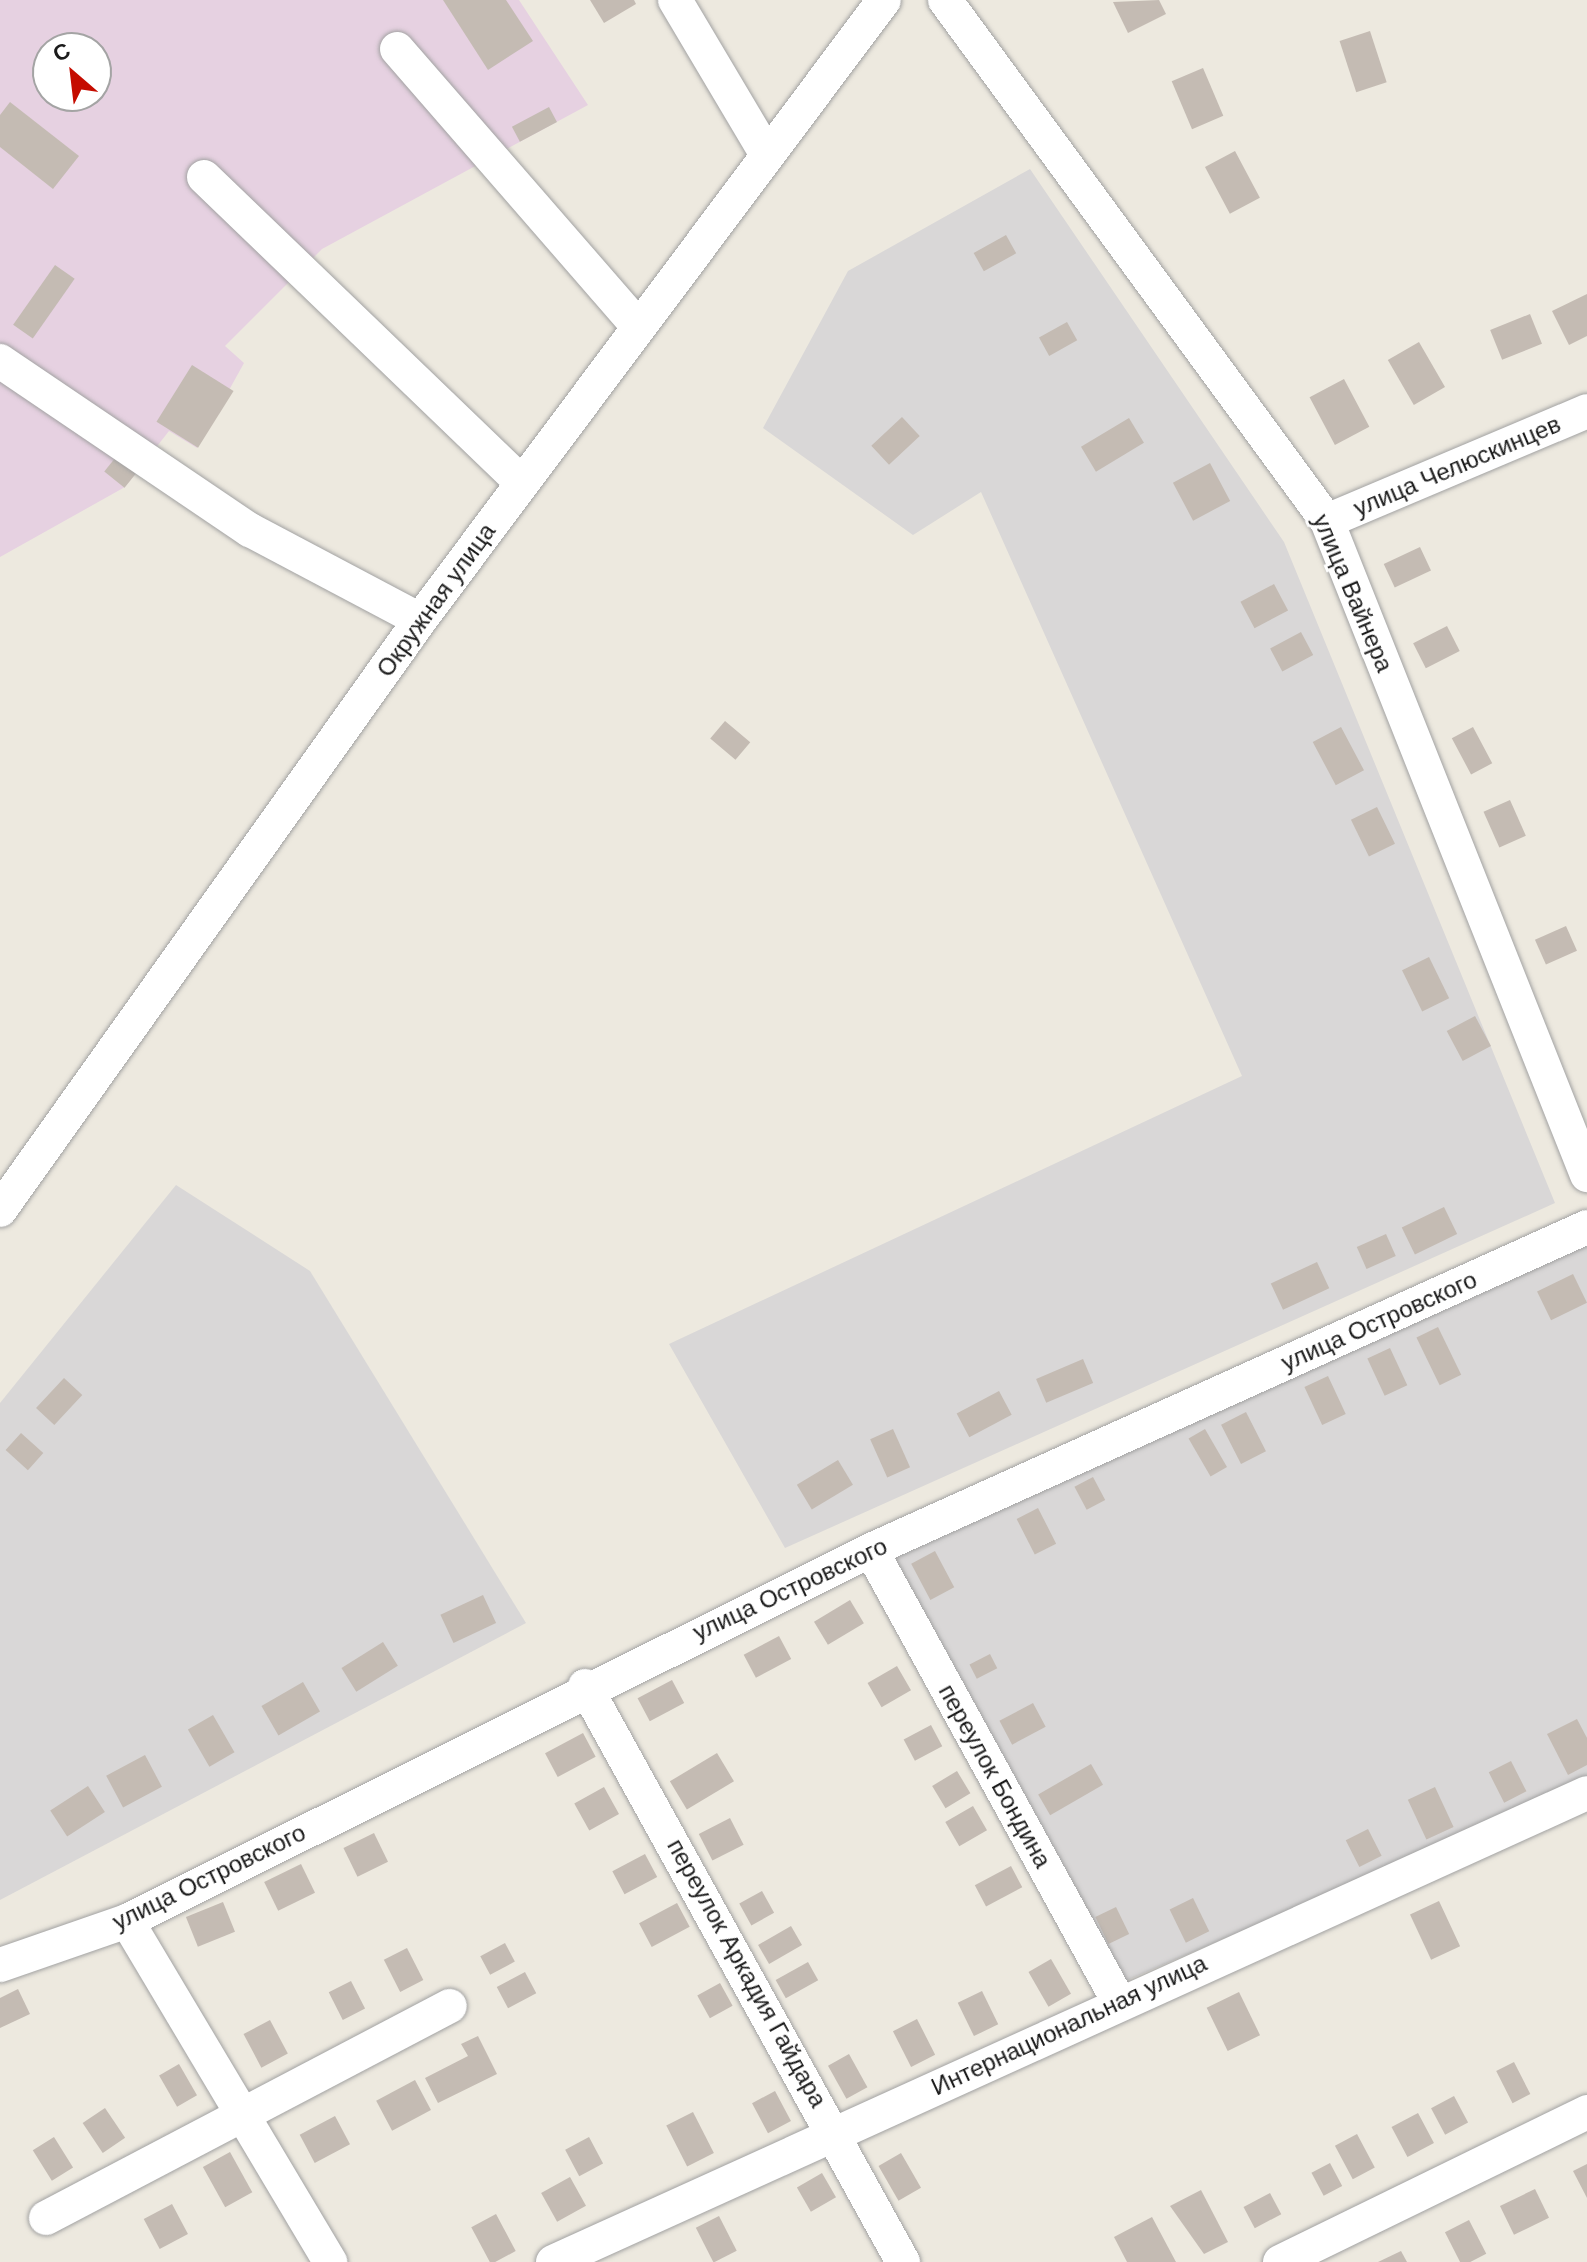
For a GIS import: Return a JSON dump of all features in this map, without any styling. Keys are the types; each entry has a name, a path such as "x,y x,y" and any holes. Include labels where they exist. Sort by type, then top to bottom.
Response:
{"street":[{"path":"675,0 767,155"},
{"name":"Окружная улица","path":"0,1210 420,620 884,0"},
{"name":"улица Вайнера","path":"945,0 1327,521 1587,1175"},
{"path":"397,49 638,326"},
{"path":"204,177 522,483"},
{"path":"0,361 250,530 420,620"},
{"name":"улица Челюскинцев","path":"1327,521 1587,411"},
{"name":"улица Островского","path":"0,1965 127,1921 585,1686 871,1550 1587,1227"},
{"name":"переулок Бондина","path":"871,1550 1119,2002"},
{"name":"переулок Аркадия Гайдара","path":"585,1686 837,2132 903,2262"},
{"name":"Интернациональная улица","path":"553,2262 1119,2002 1587,1793"},
{"path":"127,1921 330,2262"},
{"path":"46,2218 450,2006"},
{"path":"1280,2262 1587,2112"}],"shaded area":[{"path":"0,0 519,0 588,105 322,249 225,346 244,363 197,448 169,431 125,487 0,557"},
{"path":"1030,169 1284,542 1555,1203 785,1548 669,1344 1242,1076 981,492 913,535 763,428 848,271"},
{"path":"176,1185 310,1271 526,1623 0,1900 0,1403"},
{"path":"1587,1239 1587,1782 1123,1982 892,1556"}],"building":[{"path":"443,0 506,0 533,41 488,70"},
{"path":"590,0 634,0 636,4 604,23"},
{"path":"1159,0 1166,14 1128,33 1113,2"},
{"path":"1370,31 1387,82 1356,92 1340,41"},
{"path":"1203,68 1223,116 1192,129 1172,81"},
{"path":"10,102 79,156 53,189 0,147 0,115"},
{"path":"549,107 557,122 520,142 512,127"},
{"path":"1235,151 1260,198 1230,214 1205,167"},
{"path":"1006,235 1016,253 984,271 974,253"},
{"path":"55,265 75,279 33,339 13,325"},
{"path":"1587,294 1587,336 1569,345 1552,311"},
{"path":"1530,314 1542,344 1502,360 1490,330"},
{"path":"1067,322 1077,340 1049,356 1039,338"},
{"path":"1419,342 1445,387 1414,405 1388,360"},
{"path":"192,365 234,391 198,448 156,422"},
{"path":"1344,379 1369,427 1335,445 1310,397"},
{"path":"902,417 920,436 889,465 871,446"},
{"path":"1129,418 1144,443 1096,472 1081,447"},
{"path":"120,452 140,468 124,488 104,471"},
{"path":"1210,463 1230,501 1193,521 1173,483"},
{"path":"1420,547 1431,571 1395,587 1384,564"},
{"path":"1274,584 1288,610 1255,628 1240,602"},
{"path":"1447,626 1460,651 1426,668 1413,643"},
{"path":"1301,632 1313,655 1282,671 1270,648"},
{"path":"725,721 750,742 735,760 710,739"},
{"path":"1341,727 1364,770 1336,785 1313,742"},
{"path":"1473,727 1492,763 1471,774 1452,738"},
{"path":"1510,800 1526,836 1499,847 1484,812"},
{"path":"1377,807 1395,844 1369,857 1351,820"},
{"path":"1566,926 1577,951 1546,964 1535,940"},
{"path":"1429,957 1449,998 1422,1011 1402,970"},
{"path":"1475,1016 1491,1046 1463,1061 1447,1031"},
{"path":"1444,1207 1457,1234 1415,1255 1402,1228"},
{"path":"1386,1234 1396,1256 1367,1269 1357,1247"},
{"path":"1317,1262 1329,1288 1283,1310 1271,1284"},
{"path":"1573,1274 1587,1303 1551,1320 1537,1292"},
{"path":"1438,1327 1461,1375 1440,1385 1416,1338"},
{"path":"1390,1348 1407,1385 1385,1396 1367,1359"},
{"path":"1083,1359 1093,1383 1046,1403 1036,1379"},
{"path":"1328,1376 1346,1414 1322,1425 1304,1387"},
{"path":"64,1378 82,1395 54,1425 36,1408"},
{"path":"999,1391 1012,1415 969,1437 957,1414"},
{"path":"1246,1412 1266,1451 1241,1464 1221,1425"},
{"path":"893,1429 910,1467 887,1478 870,1439"},
{"path":"1205,1429 1227,1467 1211,1477 1189,1438"},
{"path":"21,1433 43,1453 28,1470 6,1450"},
{"path":"838,1460 853,1485 812,1510 797,1485"},
{"path":"1093,1477 1105,1500 1087,1510 1074,1487"},
{"path":"1038,1508 1056,1544 1035,1555 1017,1519"},
{"path":"935,1551 954,1587 930,1600 911,1564"},
{"path":"483,1595 496,1623 454,1643 440,1615"},
{"path":"850,1600 864,1623 828,1645 814,1622"},
{"path":"779,1636 791,1659 756,1678 744,1655"},
{"path":"383,1642 398,1666 356,1692 341,1668"},
{"path":"990,1654 997,1668 977,1679 970,1664"},
{"path":"897,1666 911,1690 882,1707 868,1683"},
{"path":"672,1680 684,1703 650,1721 638,1698"},
{"path":"303,1682 320,1711 278,1735 261,1706"},
{"path":"1033,1703 1046,1727 1012,1745 999,1721"},
{"path":"213,1715 234,1752 209,1767 188,1730"},
{"path":"1577,1719 1587,1738 1587,1765 1568,1775 1547,1734"},
{"path":"931,1725 942,1746 915,1761 904,1740"},
{"path":"583,1733 596,1757 558,1777 545,1753"},
{"path":"717,1753 734,1781 687,1810 670,1781"},
{"path":"145,1755 162,1787 123,1807 106,1776"},
{"path":"1511,1761 1526,1791 1504,1803 1489,1772"},
{"path":"1091,1764 1103,1785 1050,1815 1038,1794"},
{"path":"957,1771 970,1793 946,1808 932,1786"},
{"path":"88,1786 105,1812 67,1837 50,1811"},
{"path":"604,1787 619,1814 589,1831 574,1803"},
{"path":"1435,1787 1454,1827 1426,1840 1408,1800"},
{"path":"973,1806 987,1830 959,1846 945,1822"},
{"path":"730,1818 744,1845 712,1861 699,1834"},
{"path":"1368,1829 1382,1856 1359,1867 1346,1840"},
{"path":"374,1833 388,1862 357,1877 343,1848"},
{"path":"645,1854 657,1877 625,1894 612,1871"},
{"path":"301,1864 315,1893 278,1911 264,1882"},
{"path":"1011,1866 1022,1887 986,1906 975,1885"},
{"path":"762,1891 774,1913 751,1925 739,1904"},
{"path":"1193,1898 1209,1931 1186,1943 1170,1909"},
{"path":"1439,1901 1460,1946 1431,1960 1410,1915"},
{"path":"223,1902 235,1932 198,1947 186,1917"},
{"path":"677,1903 690,1927 652,1947 639,1923"},
{"path":"1116,1907 1129,1934 1108,1944 1095,1917"},
{"path":"791,1926 802,1945 769,1964 758,1945"},
{"path":"505,1943 515,1962 490,1975 480,1956"},
{"path":"407,1948 423,1980 400,1992 384,1960"},
{"path":"1051,1959 1071,1994 1048,2007 1028,1972"},
{"path":"808,1962 818,1980 786,1998 776,1980"},
{"path":"525,1972 536,1993 508,2008 497,1987"},
{"path":"351,1981 365,2009 343,2020 329,1992"},
{"path":"720,1983 733,2006 710,2018 697,1996"},
{"path":"18,1989 30,2014 0,2028 0,1998"},
{"path":"982,1991 998,2024 974,2036 958,2003"},
{"path":"1239,1992 1260,2035 1228,2051 1207,2008"},
{"path":"917,2019 935,2055 911,2067 893,2031"},
{"path":"270,2020 288,2054 261,2068 244,2034"},
{"path":"478,2036 497,2074 438,2103 425,2078 468,2056 461,2044"},
{"path":"849,2054 867,2087 846,2099 828,2066"},
{"path":"1514,2062 1530,2094 1513,2103 1496,2071"},
{"path":"179,2064 197,2095 177,2107 159,2076"},
{"path":"415,2080 431,2110 392,2131 376,2101"},
{"path":"775,2091 791,2121 768,2133 752,2103"},
{"path":"1454,2096 1468,2122 1445,2135 1431,2108"},
{"path":"105,2108 125,2138 103,2153 83,2123"},
{"path":"693,2112 714,2153 687,2167 666,2126"},
{"path":"1418,2113 1434,2143 1407,2157 1392,2127"},
{"path":"335,2116 350,2144 315,2163 300,2135"},
{"path":"1357,2134 1375,2168 1353,2179 1335,2146"},
{"path":"54,2137 73,2168 52,2181 33,2150"},
{"path":"589,2137 603,2163 579,2176 565,2150"},
{"path":"230,2152 252,2192 225,2207 203,2167"},
{"path":"901,2153 921,2188 898,2201 878,2166"},
{"path":"1330,2163 1342,2186 1324,2196 1311,2173"},
{"path":"1587,2164 1587,2198 1573,2171"},
{"path":"822,2173 836,2197 811,2212 797,2188"},
{"path":"570,2177 586,2206 557,2222 541,2193"},
{"path":"1535,2189 1549,2218 1514,2235 1500,2206"},
{"path":"1201,2190 1228,2242 1204,2254 1170,2206"},
{"path":"1270,2193 1281,2214 1255,2228 1244,2207"},
{"path":"172,2204 188,2234 160,2249 144,2219"},
{"path":"496,2214 516,2251 490,2262 471,2227"},
{"path":"719,2216 737,2251 713,2262 696,2228"},
{"path":"1152,2217 1176,2262 1127,2262 1114,2237"},
{"path":"1469,2220 1486,2254 1470,2262 1460,2262 1445,2232"},
{"path":"1401,2251 1407,2262 1378,2262"}]}
